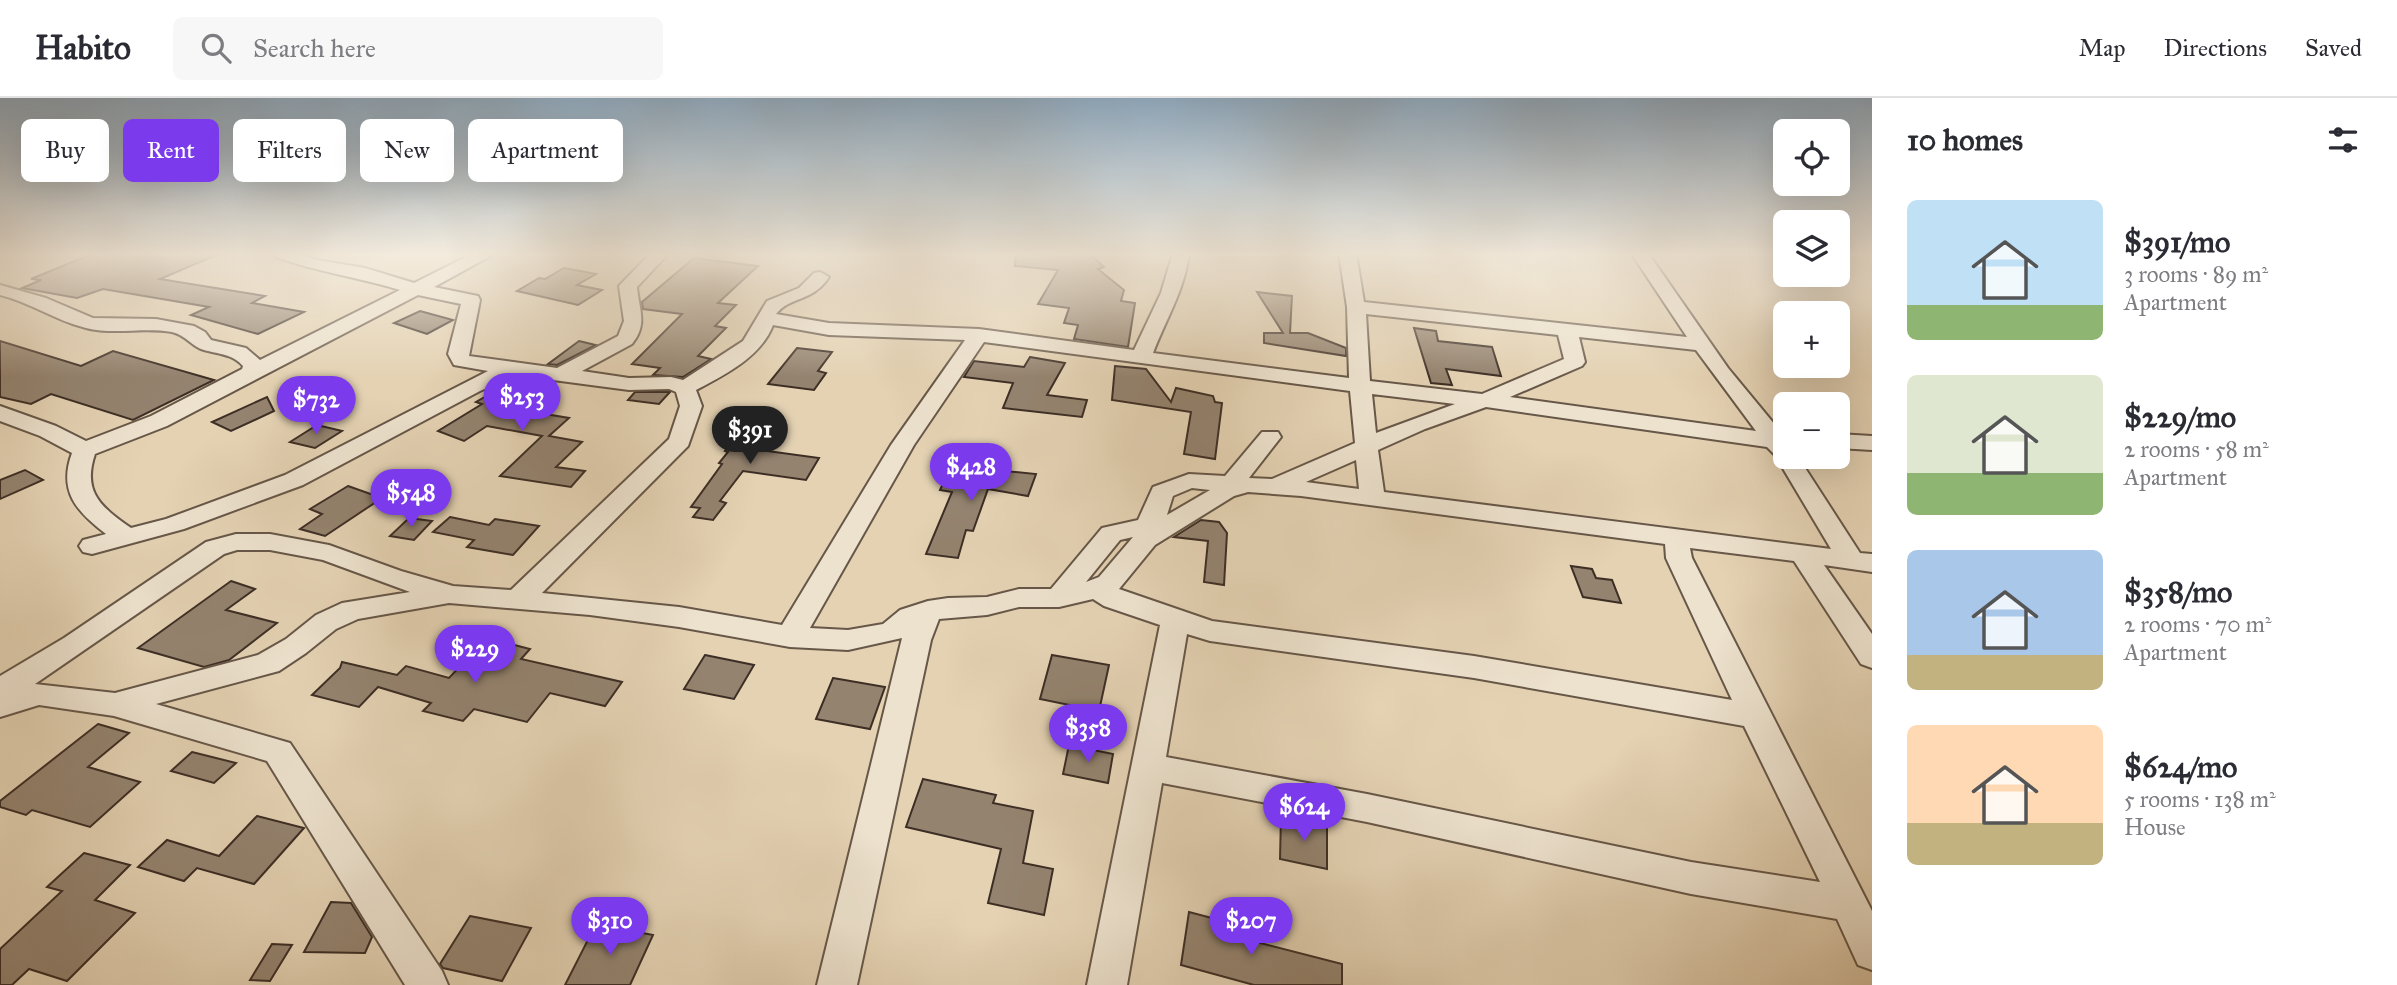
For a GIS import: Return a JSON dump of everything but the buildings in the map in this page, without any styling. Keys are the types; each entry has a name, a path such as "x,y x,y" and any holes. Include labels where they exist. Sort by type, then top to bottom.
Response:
{"street":[{"path":"14,294 45,304 88,323 153,324 195,333 202,338 204,344 243,355 251,361 251,372"},
{"path":"0,413 48,430 85,450 159,421 403,294"},
{"path":"442,294 471,300 458,354 461,361 629,384 671,383 685,388 715,371 751,344 763,328 764,318 778,303 800,294"},
{"path":"561,374 625,340 632,333 635,323 630,294"},
{"path":"1141,356 1169,294"},
{"path":"1353,294 1372,499"},
{"path":"1667,294 1735,391 1773,436"},
{"path":"1356,307 1703,345"},
{"path":"764,318 829,329 979,335 1483,401 1773,444"},
{"path":"1567,330 1575,362"},
{"path":"790,637 888,463 935,391 979,335"},
{"path":"1276,486 1366,446 1483,401 1634,337"},
{"path":"92,546 175,524 294,480 511,368"},
{"path":"519,599 680,441 691,406 685,388"},
{"path":"1059,598 1111,534 1147,526 1154,517 1162,492 1189,481 1231,484 1270,437"},
{"path":"1850,442 1872,443"},
{"path":"85,450 76,481 78,491 99,515 125,536"},
{"path":"1798,469 1862,562"},
{"path":"114,705 268,663 334,617 352,610 452,595 519,599 680,617 817,640 872,637 898,629 910,617 928,611 948,607 987,606 1019,598 1059,598 1097,589 1114,578 1126,559 1146,540 1218,495 1248,485 1276,486 1862,562"},
{"path":"1680,537 1679,558 1755,716 1864,929"},
{"path":"0,691 74,645 215,548 236,541 270,542 329,553 391,577 452,595"},
{"path":"1803,554 1872,657"},
{"path":"1097,589 1114,599 1210,631 1474,667 1755,716"},
{"path":"837,985 911,664 928,611"},
{"path":"1107,985 1175,621"},
{"path":"0,705 39,694 114,705 278,752 428,985"},
{"path":"1149,767 1367,808 1691,878 1864,929"}]}
